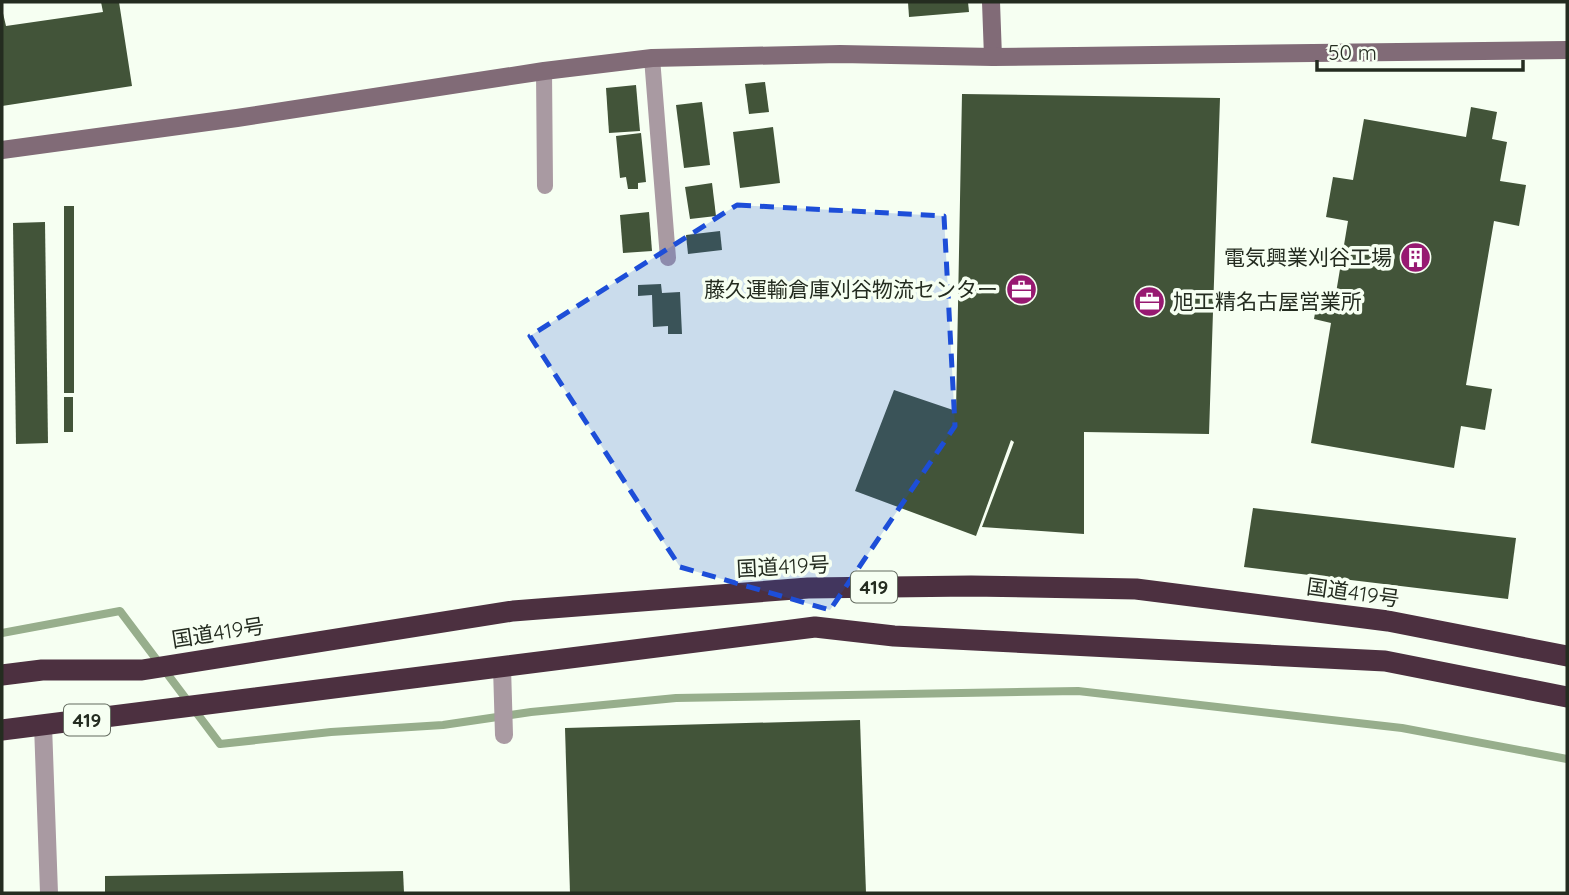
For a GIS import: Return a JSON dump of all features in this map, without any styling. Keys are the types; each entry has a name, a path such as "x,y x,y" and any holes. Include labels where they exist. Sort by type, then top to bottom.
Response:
{"highway":[{"name":"国道419号","path":"2,675 42,670 142,670 513,611 808,588 971,586 1136,589 1388,621 1567,656"},
{"name":"419","path":"2,730 815,627 894,636 1385,662 1567,697"}],"street":[{"path":"991,2 993,57"},
{"path":"2,150 250,116 544,71 652,58 840,54 993,57 1567,50"},
{"path":"502,667 504,735"},
{"path":"43,725 49,893"}],"lane":[{"path":"652,58 668,258"},
{"path":"544,71 545,186"}],"highlighted area":[{"path":"737,205 944,216 955,426 830,610 680,567 530,336"}],"building":[{"path":"101,2 119,2 132,86 2,106 2,9 6,26 103,12"},
{"path":"908,2 968,2 969,12 909,17"},
{"path":"765,82 769,112 749,114 745,84"},
{"path":"636,85 640,131 609,133 606,88"},
{"path":"962,94 1220,98 1209,434 1084,432 1084,534 982,527 1014,442 1011,440 976,536 855,491 894,390 956,411"},
{"path":"702,102 710,165 684,168 676,105"},
{"name":"電気興業刈谷工場","path":"1471,107 1497,112 1492,139 1507,142 1500,181 1526,185 1519,226 1494,221 1466,385 1492,389 1485,430 1461,426 1454,468 1311,443 1331,323 1314,319 1319,290 1336,293 1348,221 1326,217 1333,177 1353,180 1364,119 1466,137"},
{"path":"773,127 780,183 740,188 733,132"},
{"path":"641,133 646,182 638,183 638,189 628,189 626,177 620,178 616,136"},
{"path":"712,183 716,216 690,219 685,187"},
{"path":"64,206 74,206 74,393 64,393"},
{"path":"649,212 652,251 623,253 620,215"},
{"path":"45,222 48,443 16,444 13,223"},
{"path":"720,231 722,250 688,254 686,235"},
{"path":"661,284 662,293 680,292 682,334 668,334 668,326 653,327 652,295 638,296 638,285"},
{"path":"64,397 73,397 73,432 64,432"},
{"path":"1253,508 1516,538 1508,599 1244,567"},
{"path":"860,720 866,893 570,893 565,728"},
{"path":"403,871 404,893 105,893 105,876"}],"waterway":[{"path":"2,633 120,611 220,744 331,732 443,725 531,712 676,698 1078,691 1402,728 1567,759"}],"place":[{"name":"電気興業刈谷工場","path":"1415,258"},
{"name":"藤久運輸倉庫刈谷物流センター","path":"1021,290"},
{"name":"旭工精名古屋営業所","path":"1150,302"}]}
